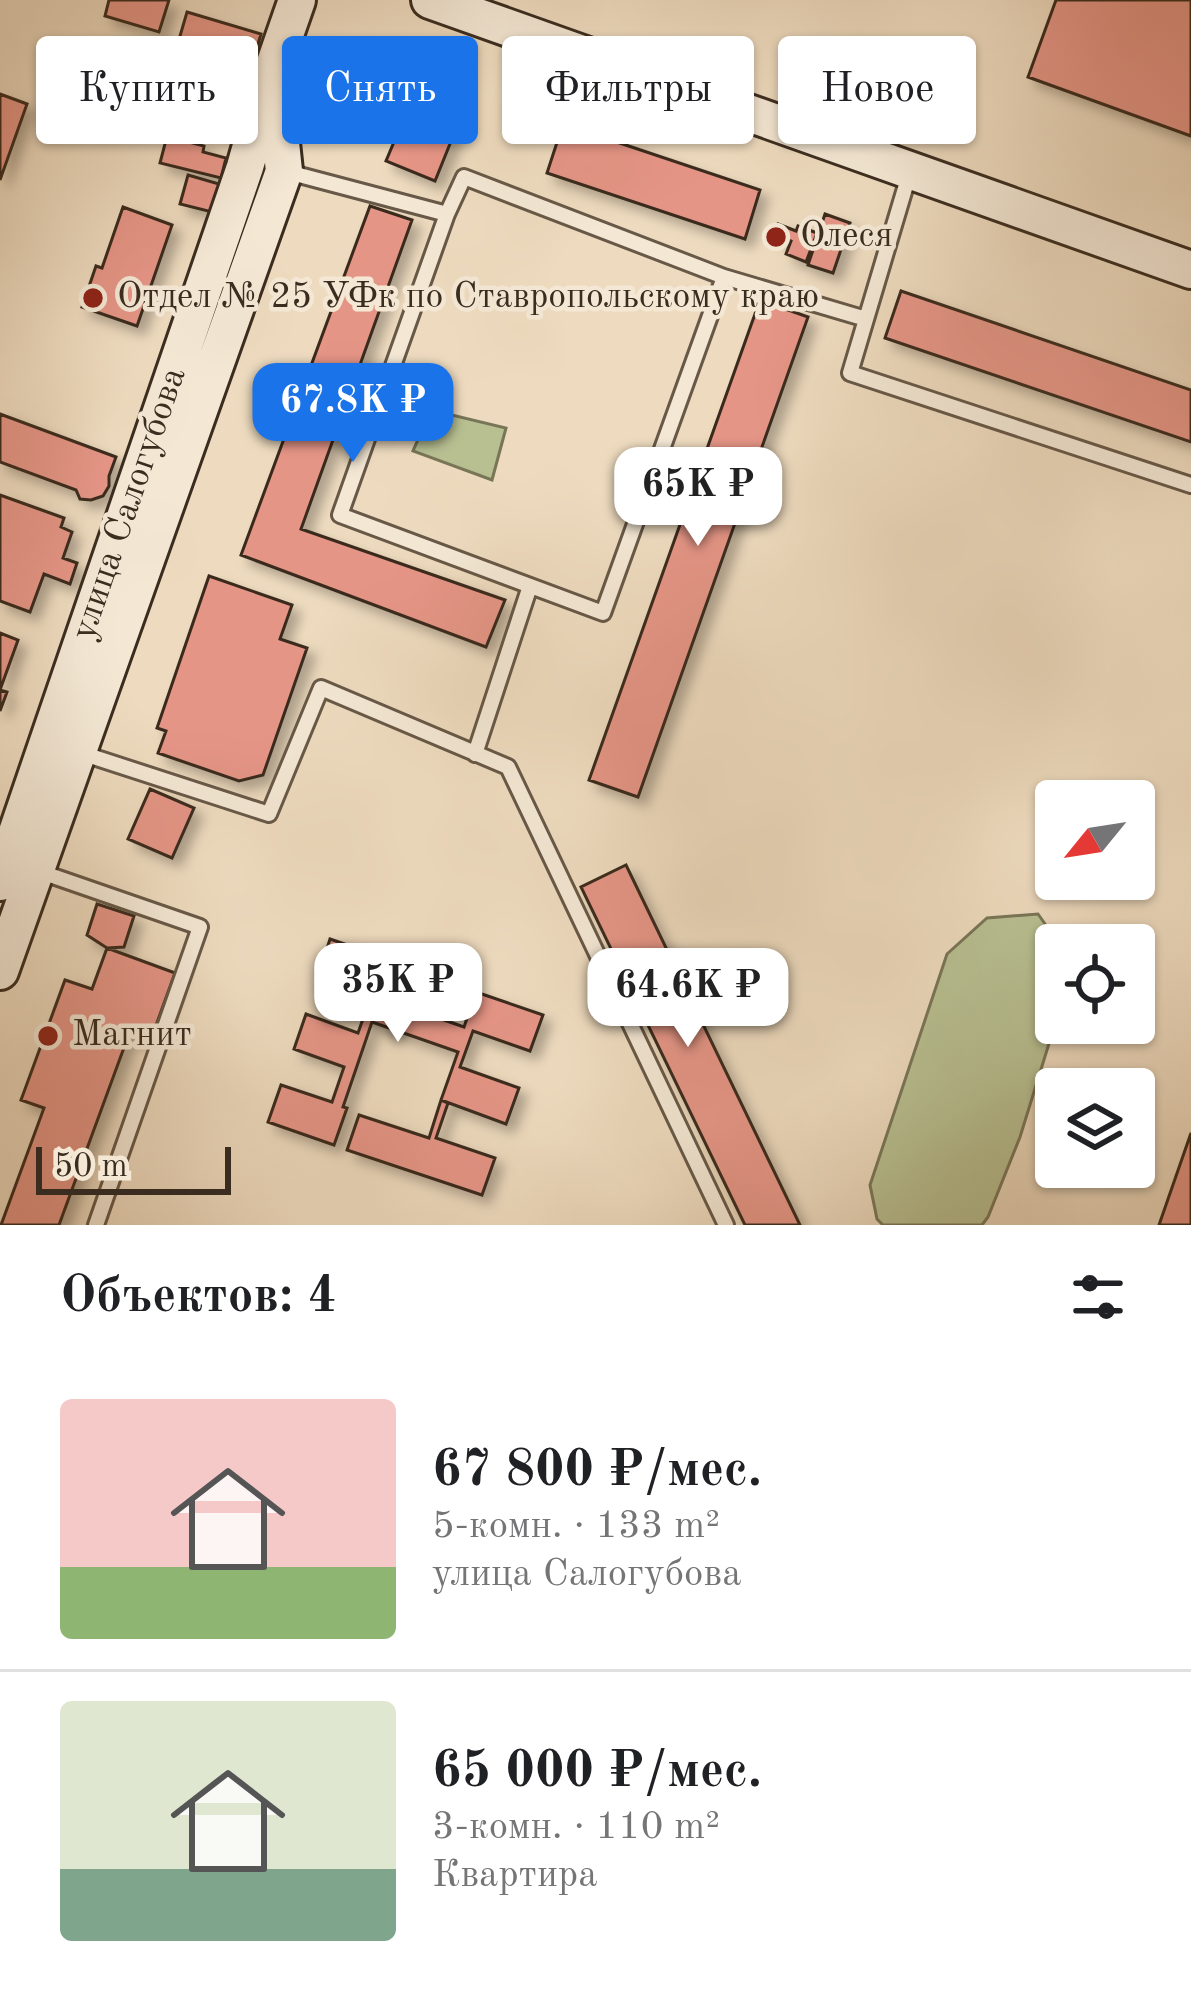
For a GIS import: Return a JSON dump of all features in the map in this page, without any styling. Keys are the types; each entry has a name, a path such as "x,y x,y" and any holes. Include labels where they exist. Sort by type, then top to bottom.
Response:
{"street":[{"path":"273,69 297,0"},
{"path":"430,0 1191,270"},
{"name":"улица Салогубова","path":"0,971 284,171 273,69"},
{"name":"улица Салогубова","path":"0,882 238,190 273,69"}],"lane":[{"path":"910,170 850,373 1191,485"},
{"path":"284,171 447,214"},
{"path":"724,277 602,613 340,515 464,177 724,277 866,319"},
{"path":"476,754 530,586"},
{"path":"78,752 269,814 321,688 508,767 726,1225"},
{"path":"36,870 200,927 96,1225"}],"green space":[{"path":"431,410 506,428 492,480 413,451"},
{"path":"1038,914 1045,924 1035,924 1035,1044 1049,1044 1041,1068 1035,1068 1035,1089 1020,1137 982,1225 883,1225 877,1219 870,1185 947,954 987,918"}],"building":[{"path":"109,0 169,0 159,32 105,16"},
{"path":"1056,0 1191,0 1191,136 1028,77"},
{"path":"187,12 261,34 258,44 258,36 180,36"},
{"path":"0,94 27,104 0,180"},
{"path":"165,144 197,144 204,146 203,152 226,158 221,178 160,163"},
{"path":"393,144 450,144 435,181 386,161"},
{"path":"556,144 623,144 760,190 745,239 547,173"},
{"path":"188,175 219,184 212,212 180,204"},
{"path":"370,206 412,220 301,529 505,600 486,647 241,555"},
{"path":"123,207 172,225 137,326 82,307 96,266 102,268"},
{"path":"825,214 850,223 833,273 808,265"},
{"path":"778,224 817,233 806,262 786,254 791,241 774,234"},
{"path":"901,291 1191,390 1191,442 885,338"},
{"path":"760,300 808,317 638,797 589,780"},
{"path":"0,414 116,457 103,496 80,499 76,490 0,462"},
{"path":"0,495 64,518 61,527 72,532 63,558 77,563 70,584 44,574 30,612 0,601"},
{"path":"209,576 292,605 280,639 307,648 263,775 239,781 158,753 166,731 157,728"},
{"path":"0,633 18,640 0,690"},
{"path":"150,789 194,808 172,858 128,839"},
{"path":"626,865 800,1225 745,1225 581,887"},
{"path":"97,904 134,916 124,947 107,948 87,935"},
{"path":"330,939 397,962 384,999 464,1027 476,992 543,1015 530,1051 473,1031 460,1067 519,1088 506,1124 441,1100 458,1052 372,1022 334,1145 268,1122 281,1085 332,1102 344,1067 294,1049 306,1014 358,1033 371,996 318,977"},
{"path":"107,948 175,973 150,1042 129,1034 59,1225 1,1225 44,1108 21,1100 65,980 92,989"},
{"path":"441,1100 448,1103 436,1138 495,1158 482,1195 347,1150 359,1115 429,1138"},
{"path":"1191,1133 1191,1225 1159,1225"}],"place":[{"name":"Олеся","path":"776,237"},
{"name":"Отдел № 25 УФк по Ставропольскому краю","path":"93,298"},
{"name":"Магнит","path":"48,1036"}]}
